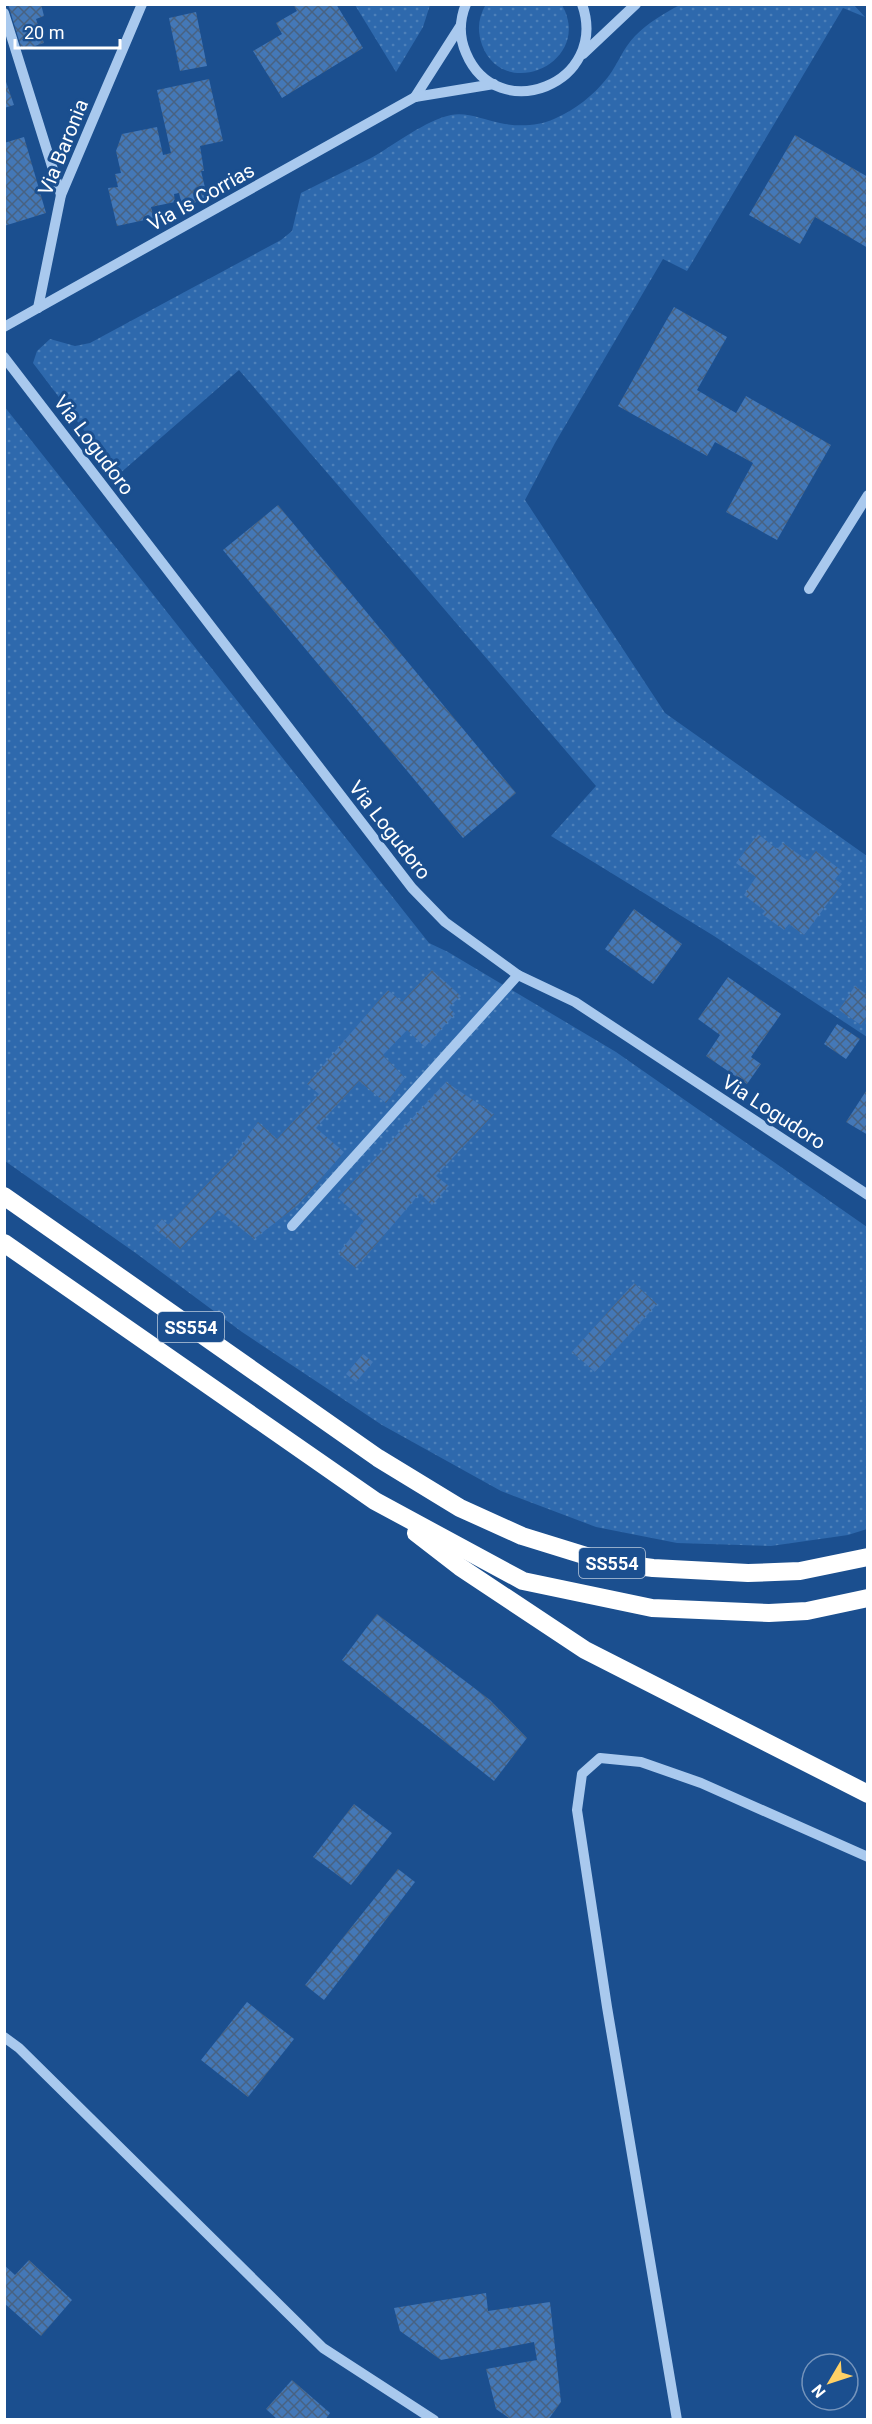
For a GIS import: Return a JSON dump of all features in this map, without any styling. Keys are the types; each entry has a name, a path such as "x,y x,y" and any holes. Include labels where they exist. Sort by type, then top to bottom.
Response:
{"highway":[{"name":"SS554","path":"4,1196 378,1458 460,1508 522,1536 606,1562 653,1568 748,1573 800,1571 867,1557"},
{"name":"SS554","path":"4,1243 375,1501 523,1581 652,1608 769,1613 807,1611 867,1598"},
{"path":"375,1501 460,1568 585,1650 867,1794"}],"street":[{"name":"Via Baronia","path":"38,308 61,195 142,4"},
{"path":"465,4 461,25 462,44 476,70 494,84 505,89 527,92 549,87 568,74 581,56 636,4"},
{"path":"581,56 587,34 587,23 582,4"},
{"path":"4,13 61,195"},
{"name":"Via Is Corrias","path":"416,97 461,25"},
{"name":"Via Is Corrias","path":"4,327 416,97 494,84"},
{"name":"Via Logudoro","path":"4,357 412,888 445,922 518,975 575,1002 867,1195"},
{"path":"809,589 867,495"},
{"path":"292,1226 518,975"},
{"path":"677,2420 609,2019 577,1810 582,1774 600,1758 641,1762 701,1783 867,1857"},
{"path":"4,2037 19,2048 323,2348 434,2420"}],"shaded area":[{"path":"486,4 562,5 569,25 566,43 557,58 542,68 525,73 508,71 493,62 482,45 479,34 481,14"},
{"path":"355,5 430,5 423,27 396,72"},
{"path":"680,5 854,5 865,17 843,8 687,271 663,259 555,443 525,500 665,713 867,856 867,1037 714,936 551,836 596,786 239,370 118,475 33,363 37,351 50,339 75,346 90,343 281,240 292,231 301,193 371,158 431,122 457,114 507,124 528,125 542,123 562,115 584,101 603,84 635,36 656,19"},
{"path":"4,406 429,943 616,1052 867,1227 867,1529 848,1535 771,1546 677,1543 596,1527 501,1491 382,1425 242,1332 137,1254 5,1161"}],"building":[{"path":"8,4 41,4 44,16 36,19 44,43 22,50"},
{"path":"293,4 336,4 363,48 282,98 253,51 282,34 276,23 297,11"},
{"path":"196,12 207,66 180,71 169,18"},
{"path":"4,76 14,105 4,108"},
{"path":"209,79 223,141 200,146 204,171 201,171 207,196 183,209 179,193 174,194 175,202 151,207 154,218 117,226 108,188 118,187 115,174 121,173 116,151 122,134 157,127 163,155 171,153 157,90"},
{"path":"795,135 868,177 868,248 815,217 800,244 749,215"},
{"path":"24,137 46,213 4,226 4,143"},
{"path":"674,307 727,337 697,390 736,413 746,396 831,445 777,540 726,512 753,463 715,442 707,456 618,406"},
{"path":"278,505 516,793 463,838 223,550"},
{"path":"758,834 777,849 783,843 808,861 816,851 842,871 835,879 842,884 804,935 789,924 784,930 762,914 765,911 744,895 756,877 736,863"},
{"path":"634,909 682,944 653,984 605,949"},
{"path":"432,970 461,996 449,1007 455,1014 425,1047 407,1030 383,1055 405,1078 386,1103 359,1081 316,1128 344,1152 298,1205 254,1239 218,1210 180,1249 154,1228 162,1219 168,1225 234,1156 258,1122 277,1139 319,1094 307,1084 388,990 402,1002"},
{"path":"728,977 781,1014 751,1057 761,1064 747,1084 706,1056 720,1035 698,1019"},
{"path":"855,986 868,995 868,1015 861,1025 839,1010"},
{"path":"837,1024 860,1039 846,1059 824,1044"},
{"path":"446,1082 494,1114 436,1176 449,1186 432,1205 420,1193 356,1268 338,1254 364,1221 338,1198"},
{"path":"868,1088 868,1135 846,1122"},
{"path":"634,1283 657,1304 595,1372 572,1352"},
{"path":"363,1354 373,1362 356,1382 346,1374"},
{"path":"377,1614 490,1700 527,1738 494,1781 342,1660"},
{"path":"354,1804 392,1833 351,1885 313,1857"},
{"path":"398,1869 415,1882 324,2000 305,1985"},
{"path":"247,2002 294,2039 248,2097 201,2060"},
{"path":"29,2260 72,2300 41,2336 4,2303 4,2265 15,2275"},
{"path":"486,2293 488,2311 550,2302 561,2402 548,2420 512,2420 496,2409 486,2369 537,2360 534,2342 441,2360 400,2331 394,2308"},
{"path":"292,2380 330,2413 325,2420 278,2420 266,2409"}]}
